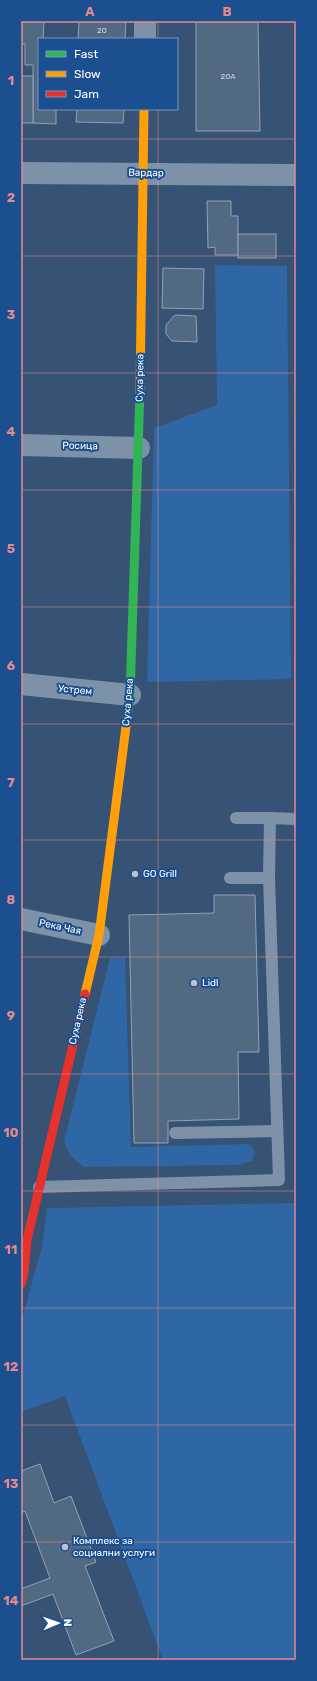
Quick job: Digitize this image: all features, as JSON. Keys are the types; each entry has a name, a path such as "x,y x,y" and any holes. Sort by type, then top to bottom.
{"street":[{"path":"145,21 145,38"},
{"name":"Суха река","path":"21,1284 24,1272 24,1239 39,1186 99,935 130,694 139,448 144,110"},
{"name":"Вардар","path":"21,173 143,173 296,176"},
{"name":"Росица","path":"21,445 139,448"},
{"name":"Устрем","path":"21,684 130,694"},
{"name":"Река Чая","path":"21,919 99,935"}],"lane":[{"path":"236,818 296,819"},
{"path":"39,1186 279,1180 269,878 270,818"},
{"path":"230,878 269,878"},
{"path":"174,1133 277,1131"}],"shaded area":[{"path":"215,265 287,266 291,679 147,682 154,428 217,405"},
{"path":"125,957 131,1147 249,1144 255,1150 253,1160 240,1165 84,1167 69,1153 64,1141 110,958"},
{"path":"296,1203 296,1660 163,1660 65,1396 21,1412 21,1323 42,1246 47,1208"}],"building":[{"path":"22,21 44,21 43,38 38,38 38,110 56,110 56,124 33,123 33,65 25,65 25,44 21,44"},
{"path":"79,21 126,21 125,38 78,38"},
{"path":"196,21 258,21 260,131 196,131"},
{"path":"21,76 33,76 33,123 21,123"},
{"path":"77,110 124,110 123,123 76,122"},
{"path":"207,201 231,201 231,216 238,216 238,255 215,255 215,247 208,248"},
{"path":"238,234 276,234 276,258 238,258"},
{"path":"163,268 204,269 203,309 162,308"},
{"path":"175,315 196,316 197,342 172,341 166,334 166,325"},
{"name":"Lidl","path":"214,895 255,895 259,1052 238,1052 239,1119 168,1121 168,1143 134,1143 129,915 214,913"},
{"name":"Комплекс за социални услуги","path":"40,1464 54,1503 71,1496 96,1562 85,1566 114,1641 76,1655 53,1594 21,1606 21,1589 50,1578 25,1511 21,1513 21,1471"}],"traffic: fast":[{"path":"127,719 130,695 140,390"}],"traffic: slow":[{"path":"140,390 144,110"},
{"path":"85,994 99,935 127,719"}],"traffic: jam":[{"path":"21,1284 24,1272 27,1240 85,994"}],"place":[{"name":"GO Grill","path":"135,874"},
{"name":"Lidl","path":"194,983"},
{"name":"Комплекс за социални услуги","path":"65,1547"}]}
